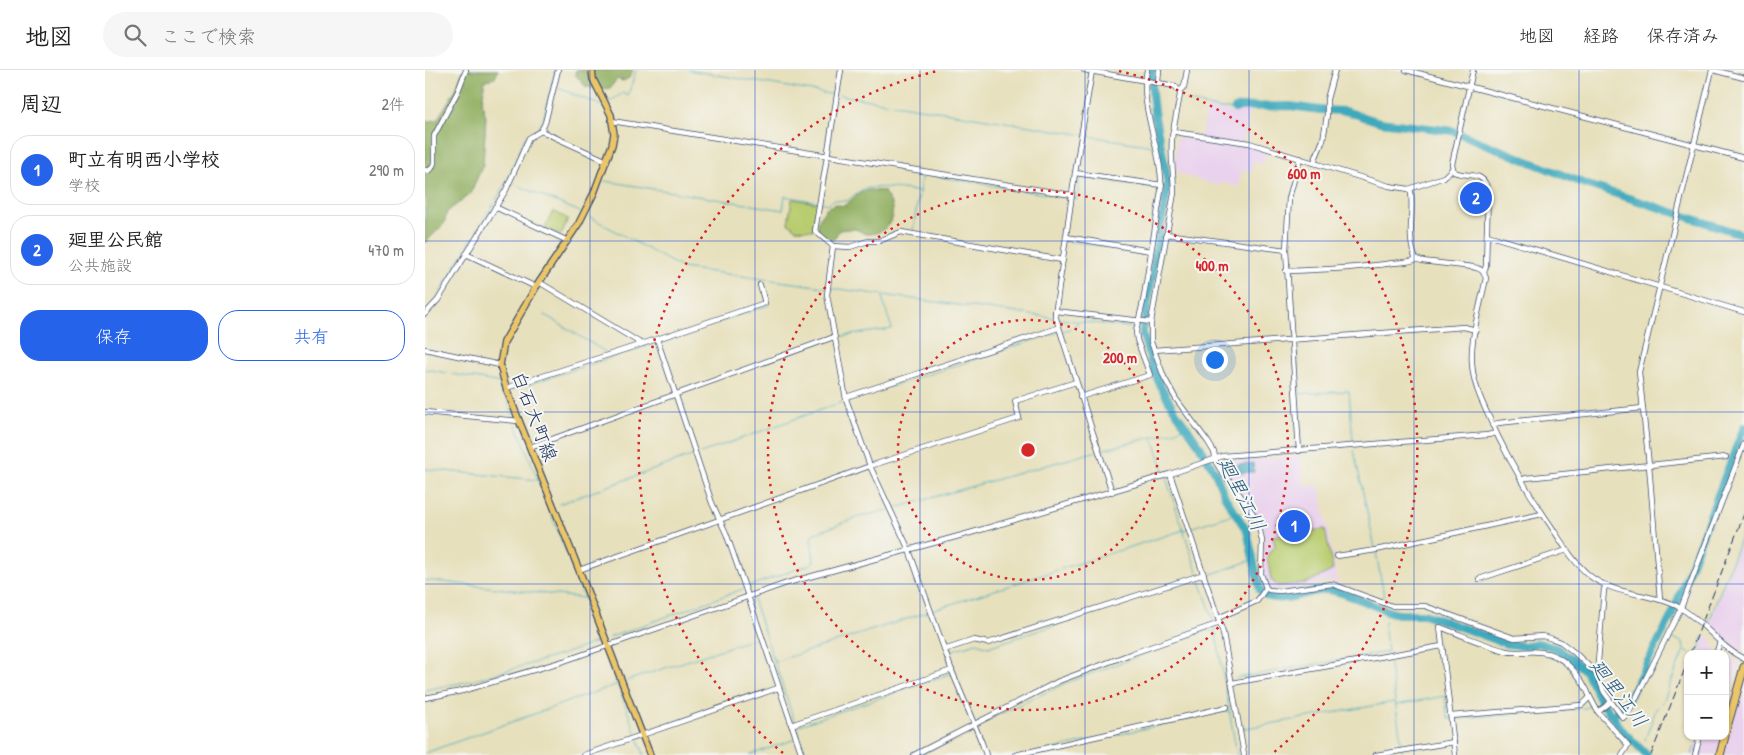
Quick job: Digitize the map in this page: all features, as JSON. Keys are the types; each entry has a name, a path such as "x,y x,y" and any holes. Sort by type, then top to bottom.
{"highway":[{"path":"1729,721 1744,667"},
{"path":"1720,755 1724,740"}],"main road":[{"name":"白石大町線","path":"592,70 593,79 611,115 612,121 614,134 607,161 587,208 568,241 538,284 504,342 500,365 506,388 650,755"}],"street":[{"path":"425,170 428,171 435,163 434,136 458,91 466,70"},
{"path":"425,314 438,300 506,190 529,138 541,131 545,123 558,70"},
{"path":"841,70 815,231 833,246 850,247 868,241 879,241 901,232 1062,260"},
{"path":"1084,70 1158,82 1175,86 1179,91"},
{"path":"1081,397 1150,375 1137,340 1136,329 1143,302 1162,186 1149,114 1145,80 1147,70"},
{"path":"1158,82 1159,70"},
{"path":"1187,70 1184,87 1179,91 1170,145 1174,180 1173,193 1149,322 1151,342 1176,399 1208,442 1223,474 1258,521 1262,541 1261,574 1266,588 1280,591 1332,584 1399,607 1425,606 1514,638 1543,636 1553,639 1575,652 1597,674 1604,692 1623,718 1629,712 1681,608 1744,444"},
{"path":"1315,162 1323,140 1327,100 1335,70"},
{"path":"1406,70 1744,158"},
{"path":"1173,131 1249,143 1389,186 1409,189 1445,177 1452,168 1457,136 1473,70"},
{"path":"1660,600 1639,372 1712,70 1744,78"},
{"path":"1092,71 1065,237 1055,315 1112,492"},
{"path":"612,121 1072,197"},
{"path":"541,131 607,161"},
{"path":"1299,450 1294,339 1286,271 1286,250 1289,198 1300,158"},
{"path":"1452,168 1454,172 1459,174 1483,178 1487,183 1486,266 1484,272"},
{"path":"1075,173 1162,186"},
{"path":"1409,189 1412,194 1411,242 1416,259 1422,262 1480,268 1484,272 1486,278 1473,346 1474,378 1495,433 1521,480 1567,550 1578,565 1606,586 1660,600 1681,608 1720,642 1744,659"},
{"path":"495,207 568,241"},
{"path":"1166,234 1286,250"},
{"path":"1487,235 1744,312"},
{"path":"1065,237 1151,253"},
{"path":"833,246 827,287 846,399 870,466 909,550 944,650 986,755"},
{"path":"466,254 538,284 642,344"},
{"path":"1286,271 1357,268 1397,262 1411,262 1416,259"},
{"path":"506,388 642,344 657,342 765,303 759,285"},
{"path":"1055,315 1149,322"},
{"path":"1154,350 1465,327 1476,330"},
{"path":"846,399 1059,330"},
{"path":"530,447 834,337"},
{"path":"657,342 696,455 744,584 778,688 794,724 802,755"},
{"path":"425,349 500,365"},
{"path":"579,570 870,466 1019,418 1015,401 1076,382"},
{"path":"1492,425 1643,408"},
{"path":"425,412 519,421"},
{"path":"425,698 471,689 564,662 747,594 1112,492 1214,458 1495,433"},
{"path":"1521,480 1726,457"},
{"path":"1167,475 1189,529 1217,623 1232,683 1244,755"},
{"path":"1337,556 1375,550 1542,514"},
{"path":"1479,579 1567,550"},
{"path":"944,650 974,640 988,643 1202,575"},
{"path":"1597,674 1604,589 1606,586"},
{"path":"914,755 975,726 1059,681 1217,623 1257,601 1266,588"},
{"path":"1455,755 1440,627 1507,652 1541,652 1561,660 1577,674 1584,683 1589,697 1598,712 1628,745 1622,755"},
{"path":"1717,650 1720,642"},
{"path":"1232,683 1442,646"},
{"path":"794,724 953,672"},
{"path":"584,755 778,688"},
{"path":"1451,718 1582,705 1589,697"},
{"path":"1598,712 1611,702"},
{"path":"1015,755 1227,707"},
{"path":"1695,755 1699,740"},
{"path":"1376,755 1454,742"}],"shaded area":[{"path":"1207,107 1232,112 1241,108 1250,109 1242,143 1267,150 1263,164 1254,162 1251,171 1242,170 1238,187 1220,182 1219,186 1178,173 1175,158 1177,137 1200,139"},
{"path":"1299,456 1305,486 1319,485 1338,583 1327,581 1301,588 1272,589 1266,583 1262,574 1264,542 1260,521 1254,509 1227,475 1233,472 1231,461"},
{"path":"1744,531 1744,651 1740,651 1722,638 1709,625"},
{"path":"1705,635 1711,639 1716,650 1700,650"},
{"path":"1729,657 1736,660 1739,664 1729,705"},
{"path":"1744,679 1744,755 1723,755 1727,740 1729,740 1729,733"},
{"path":"1698,740 1720,740 1717,755 1693,755"}],"green space":[{"path":"463,70 498,70 495,78 485,80 482,103 486,117 483,165 470,194 447,212 444,224 425,243 425,122 437,120 456,89"},
{"path":"576,70 633,70 629,78 623,81 617,79 610,88 603,89 586,87 575,74"},
{"path":"869,190 884,191 890,202 892,216 890,222 883,230 866,234 856,229 839,230 834,239 828,240 821,234 817,226 826,208 836,204 845,205 857,195"},
{"path":"792,199 817,203 813,230 795,229 792,225 788,224"},
{"path":"553,211 568,219 561,235 545,228"},
{"path":"1325,529 1333,570 1307,583 1278,586 1271,580 1267,556 1275,546 1273,536"}],"water":[{"path":"1253,463 1254,472 1238,473 1237,465"}],"waterway":[{"path":"496,200 507,181 525,138 538,129 543,121 555,70"},
{"path":"609,102 623,93 628,96 636,70"},
{"path":"688,70 835,95"},
{"name":"廻里江川","path":"1152,70 1153,100 1166,170 1167,189 1143,335 1160,385 1173,408 1198,443 1215,472 1225,497 1247,531 1260,590 1274,598 1292,597 1327,590 1333,591 1390,612 1398,614 1424,614 1507,644 1524,646 1538,643 1556,648 1586,671 1600,700 1624,732 1647,755"},
{"path":"558,88 602,106"},
{"path":"839,95 1079,134"},
{"path":"1185,101 1221,109 1235,109"},
{"path":"1235,109 1240,107 1290,106 1345,111 1380,122 1453,131 1585,184 1744,235"},
{"path":"1083,135 1153,146"},
{"path":"913,230 922,174 1070,198"},
{"path":"1074,199 1077,199 1080,177 1158,188"},
{"path":"605,181 783,210 785,196 829,204 833,200 848,201 857,193 868,188 893,188 919,192"},
{"path":"512,183 580,212"},
{"path":"481,224 494,204"},
{"path":"590,217 682,268 1055,318"},
{"path":"475,233 479,227"},
{"path":"465,250 473,237"},
{"path":"1070,241 1156,255"},
{"path":"438,296 462,255"},
{"path":"1291,275 1296,337"},
{"path":"660,342 769,305 763,279"},
{"path":"837,337 892,329 883,296"},
{"path":"545,315 607,353"},
{"path":"1059,319 1134,328"},
{"path":"1063,331 1076,327 1078,322"},
{"path":"849,400 1059,332"},
{"path":"1296,341 1300,394 1349,391 1353,442"},
{"path":"511,390 656,343"},
{"path":"425,369 501,383 513,417"},
{"path":"698,454 845,401"},
{"path":"516,424 538,480"},
{"path":"1101,450 1177,431 1185,425"},
{"path":"1613,715 1624,707 1672,615 1744,427"},
{"path":"1153,437 1165,474"},
{"path":"892,509 1097,451"},
{"path":"1354,451 1375,548"},
{"path":"559,504 694,455"},
{"path":"425,469 538,480 600,639"},
{"path":"1166,478 1198,574"},
{"path":"747,587 811,564 814,561 811,538 813,534 859,517 888,510"},
{"path":"932,610 1237,513"},
{"path":"1708,624 1744,529"},
{"path":"1376,552 1385,602"},
{"path":"1206,576 1252,560"},
{"path":"955,672 949,651 977,643 988,647 1199,578 1215,624"},
{"path":"425,580 583,598"},
{"path":"608,638 743,589"},
{"path":"753,599 795,723"},
{"path":"774,662 928,612"},
{"path":"1386,621 1384,626 1388,652"},
{"path":"1215,628 1237,755"},
{"path":"991,718 1066,683 1208,630 1214,632"},
{"path":"1698,650 1704,635"},
{"path":"626,681 759,637"},
{"path":"1645,740 1656,709 1663,702 1684,650 1683,642 1669,638"},
{"path":"425,690 471,681 564,654 602,640"},
{"path":"605,651 636,734"},
{"path":"1236,678 1388,652"},
{"path":"1389,659 1403,755"},
{"path":"798,738 800,738 797,726 952,673"},
{"path":"425,753 618,684"},
{"path":"1396,705 1445,696 1448,719 1585,708 1590,706"},
{"name":"廻里江川","path":"1597,703 1600,700"},
{"path":"1241,729 1395,702"},
{"path":"1028,755 1222,711 1230,712"},
{"path":"921,755 979,724"},
{"path":"638,738 644,755"},
{"path":"801,739 806,755"},
{"path":"750,755 793,740"},
{"path":"1692,755 1695,746"}],"railway":[{"path":"1692,650 1744,514"},
{"path":"1651,755 1684,671"}],"place":[{"name":"廻里公民館","path":"1476,198"},
{"name":"町立有明西小学校","path":"1294,526"}]}
